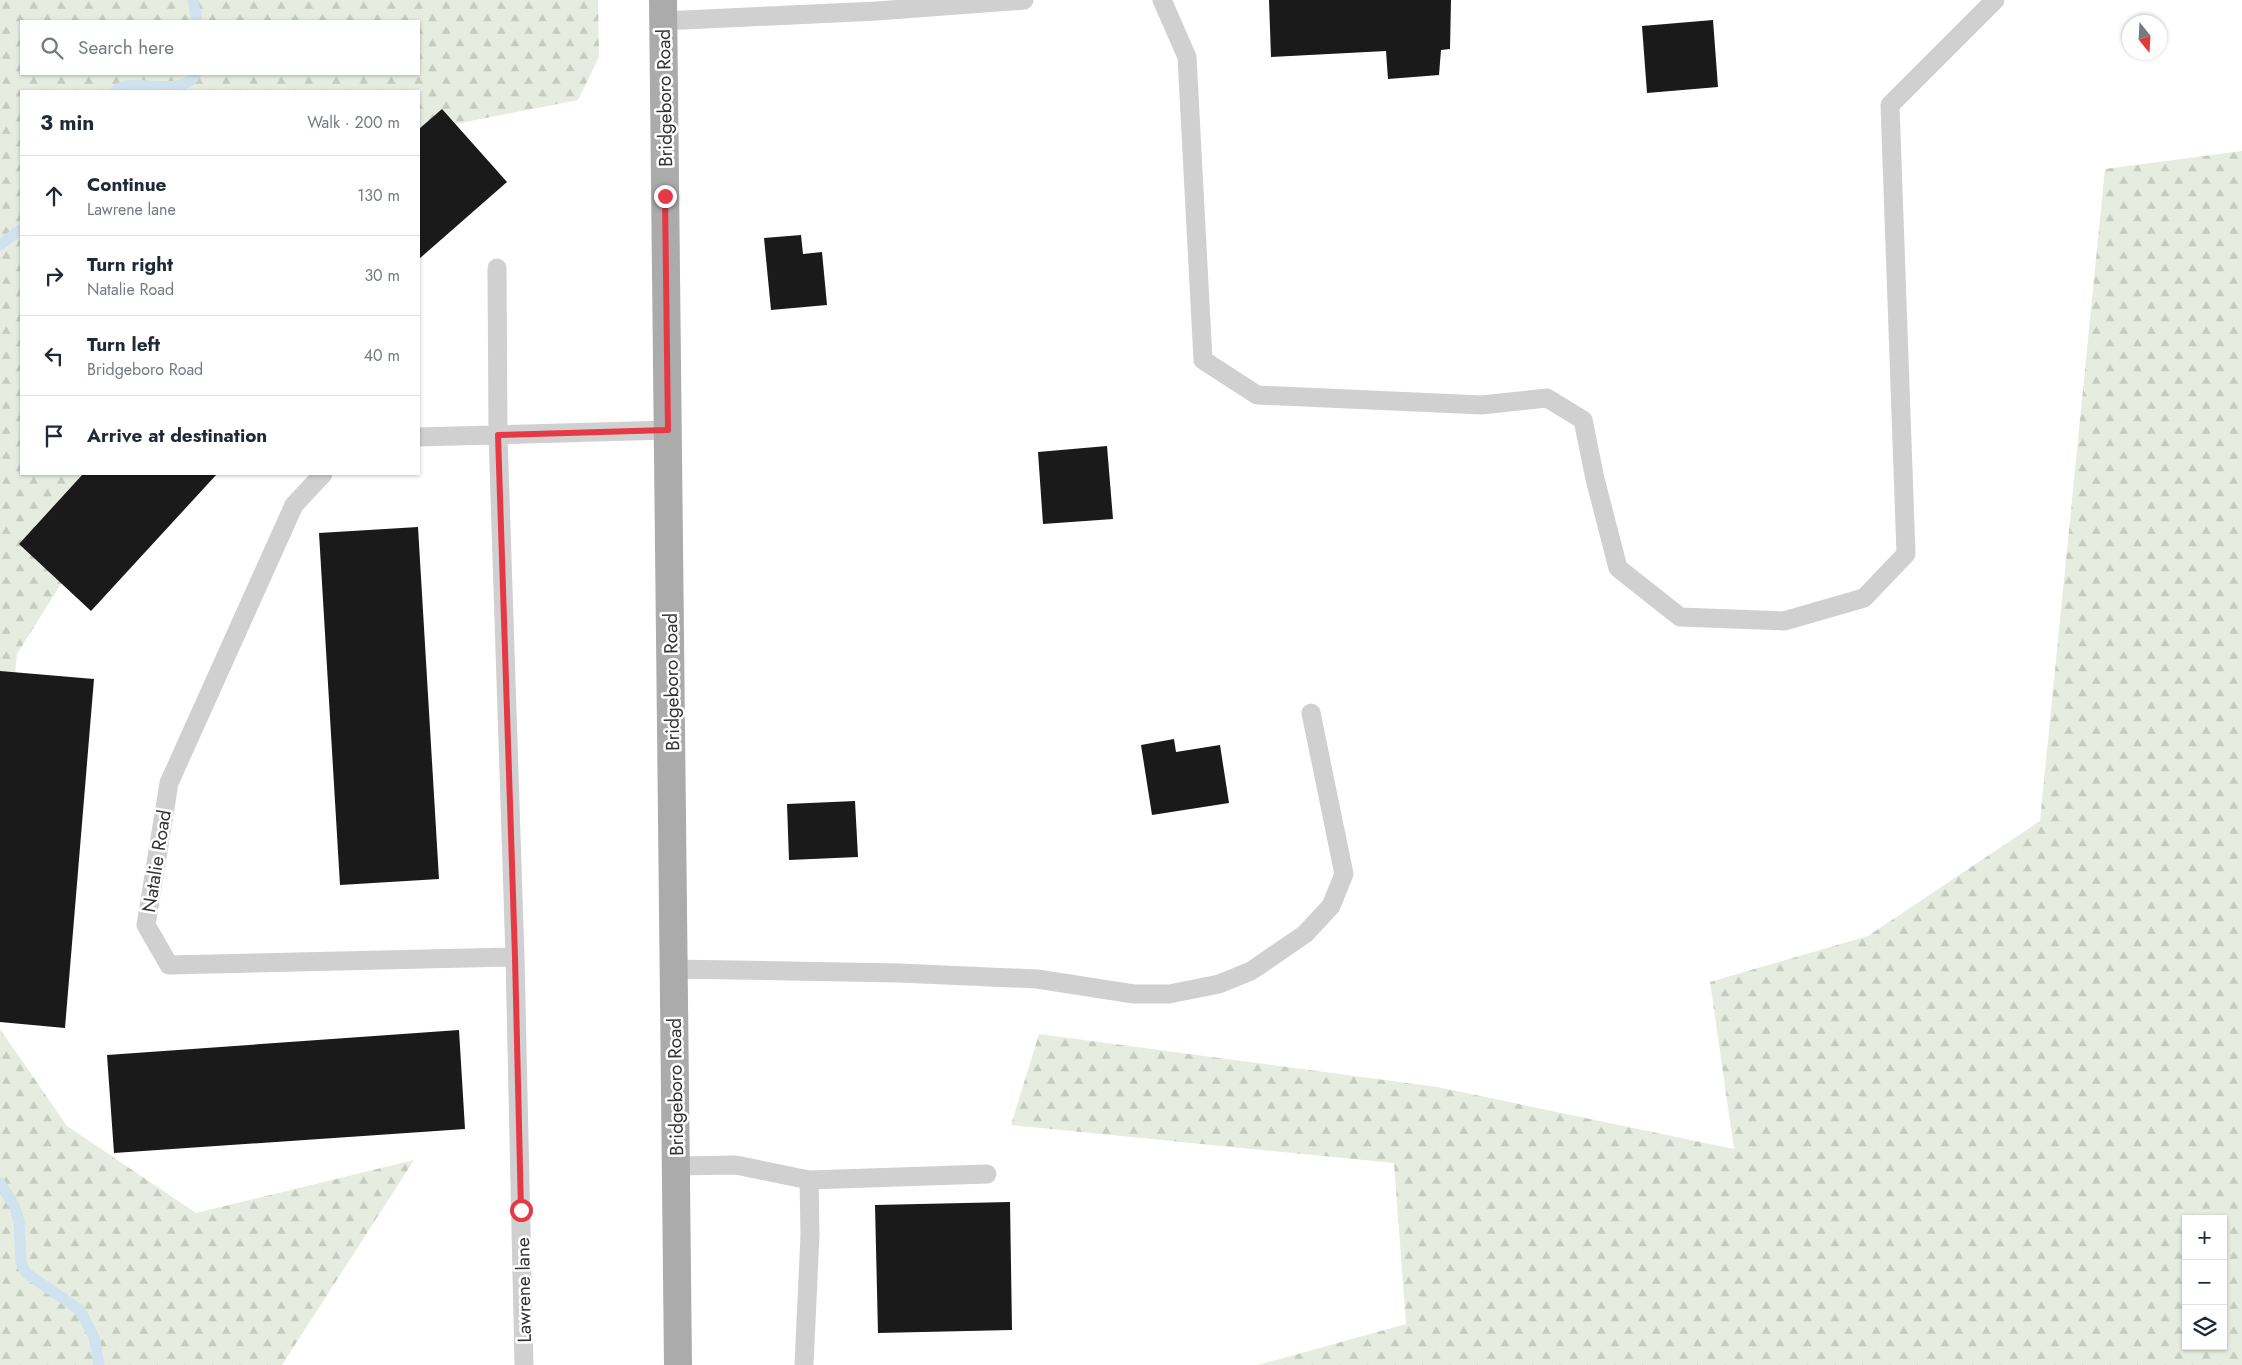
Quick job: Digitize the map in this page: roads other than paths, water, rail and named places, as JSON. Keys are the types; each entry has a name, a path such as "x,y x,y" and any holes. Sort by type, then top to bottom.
{"main road":[{"name":"Bridgeboro Road","path":"663,10 678,1365"}],"lane":[{"path":"663,10 878,11 1024,0"},
{"path":"1162,0 1187,57 1203,360 1257,395 1482,405 1547,398 1583,420 1595,479 1618,568 1680,617 1784,621 1864,598 1906,554 1890,105 1995,0"},
{"name":"Lawrene lane","path":"497,268 498,435 515,957 524,1365"},
{"path":"420,437 668,430"},
{"name":"Natalie Road","path":"322,475 294,505 169,783 146,925 169,965 515,957"},
{"path":"674,969 1037,979 1134,994 1169,994 1219,984 1251,971 1305,934 1330,906 1344,874 1311,713"},
{"path":"676,1166 736,1165 809,1180 987,1174"},
{"path":"804,1365 810,1235 809,1180"}],"waterway":[{"path":"193,0 197,20"},
{"path":"118,90 132,85 168,87 179,85 189,82 195,75"},
{"path":"0,245 20,230"},
{"path":"0,1183 15,1207 19,1222 21,1262 26,1273 80,1310 94,1337 99,1365"}]}
